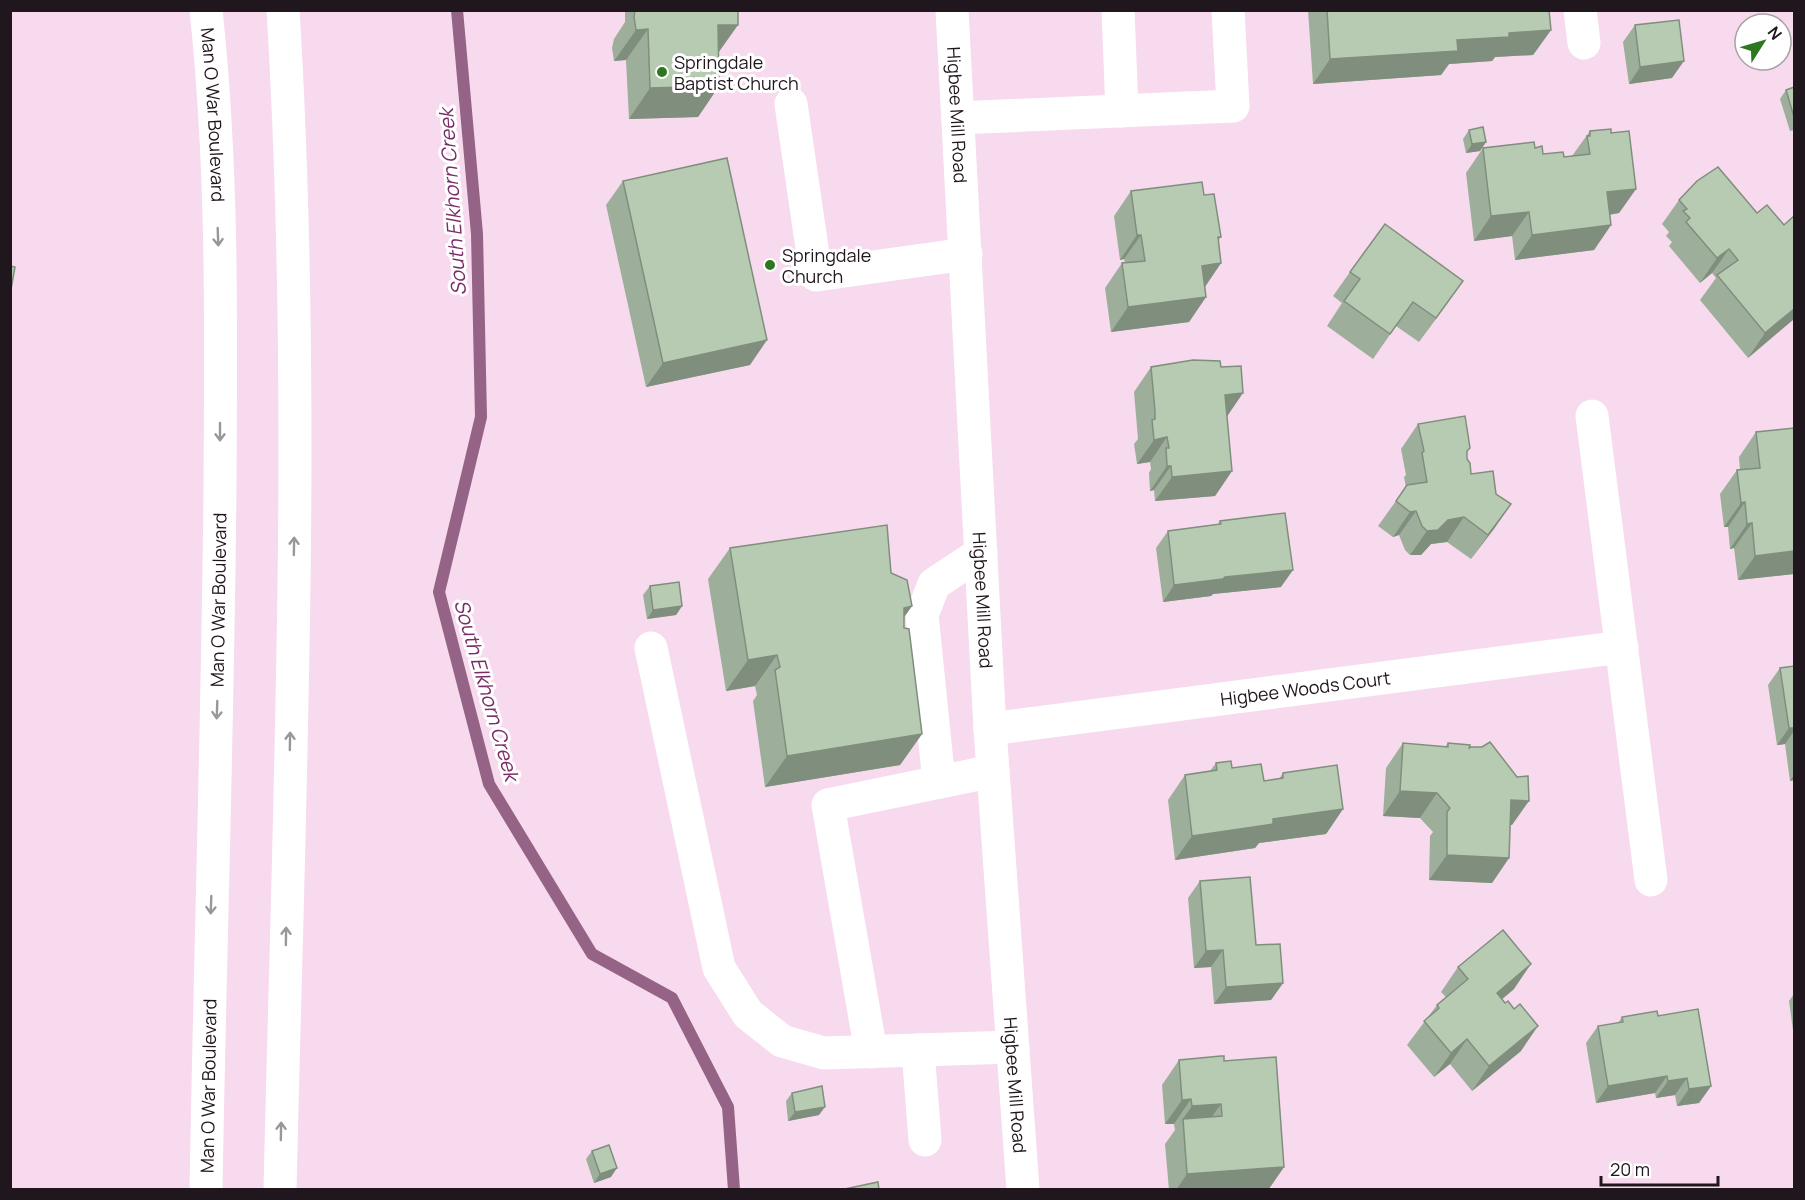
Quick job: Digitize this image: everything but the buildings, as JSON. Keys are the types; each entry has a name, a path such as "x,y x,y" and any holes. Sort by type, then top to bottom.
{"main road":[{"name":"Man O War Boulevard","path":"206,10 215,117 221,322 218,653 206,1190"},
{"path":"280,1190 296,475 294,262 283,10"},
{"name":"Higbee Mill Road","path":"952,10 990,729 1023,1190"},
{"path":"1118,10 1122,111"},
{"path":"958,118 1233,106 1228,10"},
{"path":"1580,10 1584,43"},
{"path":"791,104 816,275 966,254"},
{"path":"1592,417 1651,880"},
{"path":"939,782 922,615 934,584 981,553"},
{"name":"Higbee Woods Court","path":"990,729 1622,647"},
{"path":"651,648 719,968 748,1014 782,1041 824,1053 1013,1047"},
{"path":"870,1052 828,805 993,771"},
{"path":"918,1050 925,1140"}],"waterway":[{"name":"South Elkhorn Creek","path":"457,10 477,234 481,417 439,592 489,784 592,954 672,998 728,1107 734,1190"}],"place":[{"name":"Springdale Baptist Church","path":"662,72"},
{"name":"Springdale Church","path":"770,265"}]}
